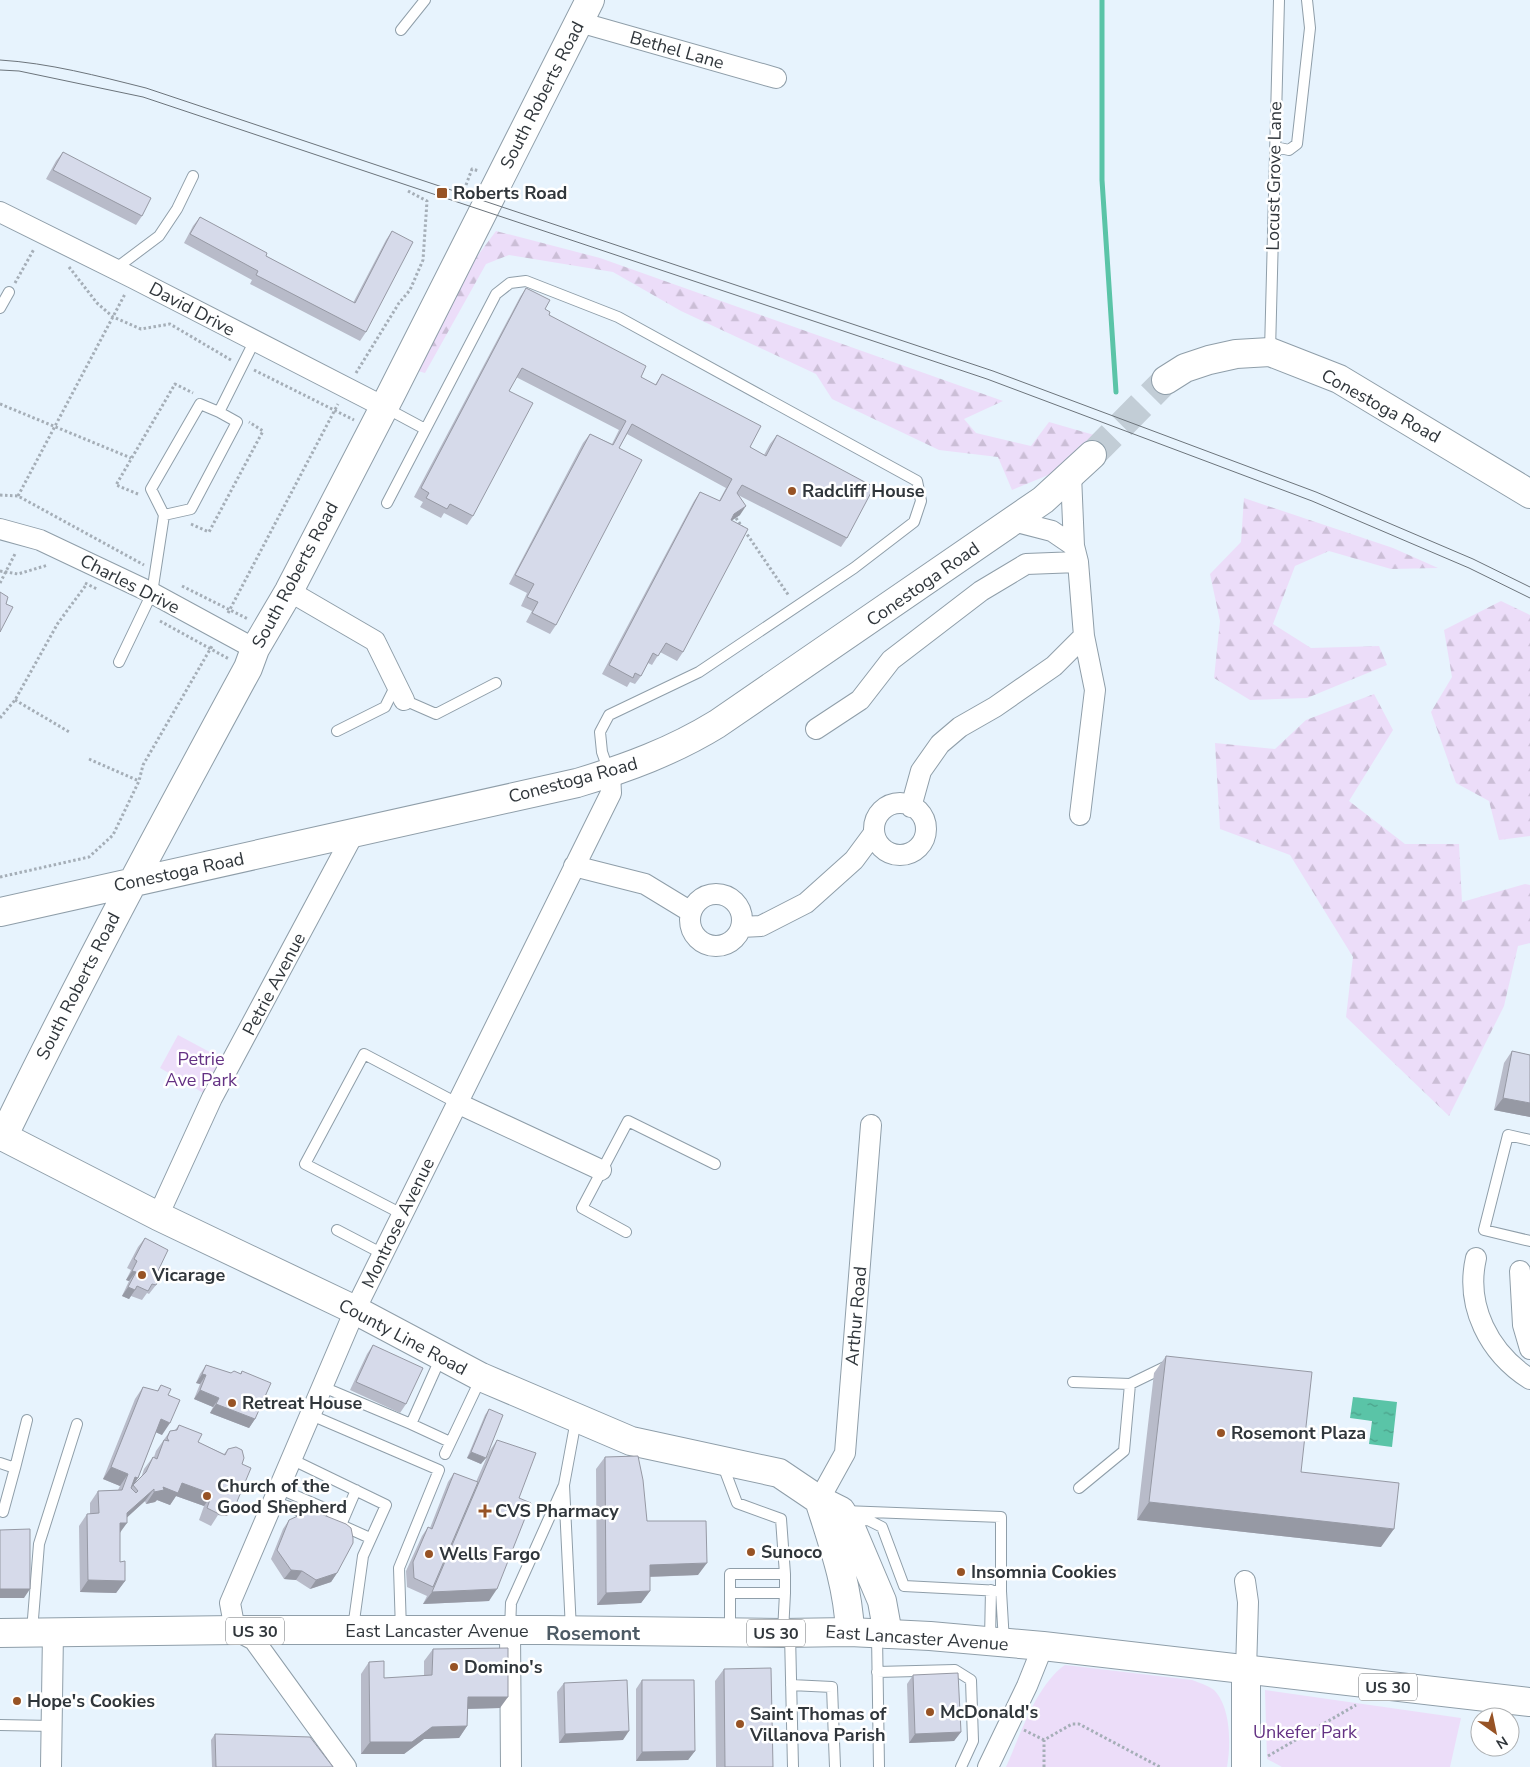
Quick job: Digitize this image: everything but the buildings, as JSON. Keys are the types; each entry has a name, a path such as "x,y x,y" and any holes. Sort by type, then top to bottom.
{"main road":[{"name":"South Roberts Road","path":"1,1140 131,883 289,590 378,418 584,11"},
{"name":"Conestoga Road","path":"1166,380 1185,368 1209,360 1236,354 1270,352 1339,379 1530,494"},
{"name":"Conestoga Road","path":"0,912 577,783 643,761 689,741 717,724 1043,500 1092,455"},
{"name":"County Line Road","path":"1,1140 355,1310 481,1378 631,1442 779,1473 836,1511"},
{"path":"836,1511 882,1602 872,1633"},
{"path":"836,1511 844,1580 849,1603 872,1633"},
{"name":"East Lancaster Avenue","path":"0,1633 235,1630 872,1633 1043,1646 1246,1671 1530,1702"},
{"path":"1246,1671 1251,1762"}],"street":[{"name":"Bethel Lane","path":"584,11 776,78"},
{"name":"David Drive","path":"0,212 134,278 346,389 378,418"},
{"path":"1071,475 1084,636 1095,690 1080,815"},
{"path":"1013,521 1052,531 1076,554"},
{"name":"Charles Drive","path":"0,529 40,540 148,602 257,648"},
{"path":"816,729 860,700 891,660 981,591 1026,564 1076,554"},
{"path":"289,590 375,641 401,692"},
{"path":"911,807 921,771 940,744 960,727 995,707 1054,666 1084,636"},
{"name":"Montrose Avenue","path":"235,1630 230,1603 278,1495 355,1310 611,794 610,773"},
{"path":"896,803 906,804 916,809 923,816 926,826 923,841 913,852 903,856 888,853 877,842 874,833 874,822 879,813 886,807 896,803"},
{"name":"Petrie Avenue","path":"158,1216 212,1098 354,833"},
{"path":"741,927 760,926 806,903 854,860 874,833"},
{"path":"574,866 645,884 691,912"},
{"path":"714,894 724,895 733,900 739,907 742,917 741,927 736,936 728,943 718,946 708,945 699,940 693,932 690,922 691,912 696,903 704,897 714,894"},
{"path":"457,1103 601,1170"},
{"name":"Arthur Road","path":"836,1511 845,1452 871,1125"},
{"path":"1476,1258 1472,1275 1479,1320 1503,1358 1530,1379"},
{"path":"1520,1271 1523,1325 1530,1349"},
{"path":"1245,1581 1248,1602 1246,1671"},
{"path":"235,1630 254,1640 346,1767"},
{"path":"510,1631 512,1767"},
{"path":"43,1632 52,1726 51,1767"},
{"path":"988,1767 1027,1686 1043,1646"}],"lane":[{"path":"401,30 425,0"},
{"name":"Locust Grove Lane","path":"1270,352 1279,0"},
{"path":"1275,147 1289,150 1297,144 1310,28 1307,0"},
{"path":"115,269 159,236 177,209 193,176"},
{"path":"387,503 496,294 510,283 526,281 618,317 917,481 921,501 914,522 854,568 698,672 609,715 600,732 602,752 610,773"},
{"path":"0,308 9,292"},
{"path":"219,412 254,342"},
{"path":"119,662 148,602 155,570 164,515 151,488 200,404 237,422 191,509 164,515"},
{"path":"378,418 425,429"},
{"path":"337,731 384,707 401,692 436,714 496,684"},
{"path":"402,1214 305,1164 364,1054 457,1103"},
{"path":"626,1232 582,1208 628,1121 715,1164"},
{"path":"1530,1140 1508,1135 1484,1230 1530,1241"},
{"path":"337,1230 383,1254"},
{"path":"411,1424 441,1357"},
{"path":"1073,1382 1130,1384 1173,1363"},
{"path":"445,1454 481,1378"},
{"path":"1079,1488 1124,1450 1130,1384"},
{"path":"323,1388 450,1442"},
{"path":"311,1415 439,1470 399,1568 402,1631"},
{"path":"570,1631 564,1485 576,1418"},
{"path":"3,1512 27,1420"},
{"path":"43,1632 39,1544 77,1424"},
{"path":"292,1460 386,1505 363,1556 353,1631"},
{"path":"720,1460 737,1503 781,1519 785,1574 786,1633 791,1685 793,1767"},
{"path":"0,1463 15,1468"},
{"path":"510,1631 511,1603 564,1485"},
{"path":"341,1525 356,1490"},
{"path":"278,1495 370,1538"},
{"path":"836,1511 868,1520 882,1528 904,1586 996,1591"},
{"path":"836,1511 1001,1517 996,1591 997,1642"},
{"path":"730,1633 730,1574 785,1574"},
{"path":"730,1593 785,1593"},
{"path":"872,1633 878,1672 879,1767"},
{"path":"878,1672 955,1670 971,1680 973,1741 961,1767"},
{"path":"791,1685 832,1686 835,1767"},
{"path":"0,1725 52,1726"}],"path":[{"path":"0,877 90,856 113,836 139,781 143,765 210,649 218,630 346,389 399,303 410,290 424,260 427,201 408,191"},
{"path":"9,292 36,246 29,242"},
{"path":"65,263 97,303 113,317 141,329 170,324 232,359 230,365"},
{"path":"18,496 134,278"},
{"path":"249,368 335,411 378,418"},
{"path":"139,494 116,485 131,458 175,384 196,394"},
{"path":"0,404 131,458"},
{"path":"188,522 209,532 263,431 241,417"},
{"path":"0,495 18,496 155,570 169,580 230,610 257,648"},
{"path":"736,518 797,606"},
{"path":"0,583 25,536"},
{"path":"141,564 144,554"},
{"path":"0,572 18,574 31,568 54,563"},
{"path":"81,578 86,585 104,592"},
{"path":"0,718 15,700 58,623 86,585"},
{"path":"148,602 210,649 257,648"},
{"path":"15,700 71,733"},
{"path":"0,709 6,712"},
{"path":"90,759 139,781"},
{"path":"1251,1762 1264,1758 1362,1702 1352,1701"},
{"path":"1044,1767 1044,1740 1072,1724 1079,1724 1159,1766"}],"green space":[{"path":"496,231 600,258 1003,401 964,419 976,433 1031,446 1049,422 1115,441 1111,456 1079,447 1058,471 1012,490 998,457 939,450 832,399 816,374 681,311 613,272 509,255 486,264 425,373 418,371 476,258"},
{"path":"1244,498 1393,548 1438,568 1391,569 1329,551 1295,566 1273,624 1311,648 1379,646 1387,665 1307,698 1250,700 1214,678 1220,621 1210,574 1241,542"},
{"path":"1501,601 1530,615 1530,836 1499,840 1489,801 1456,783 1431,712 1452,677 1444,630"},
{"path":"1374,694 1393,730 1349,801 1405,844 1459,844 1462,902 1525,884 1530,885 1530,943 1518,946 1504,1006 1449,1116 1346,1017 1353,957 1290,855 1220,829 1215,743 1275,749 1306,720"},
{"name":"Petrie Ave Park","path":"178,1035 232,1064 212,1098 160,1068"},
{"path":"1065,1665 1192,1680 1211,1688 1220,1697 1227,1716 1229,1748 1227,1767 1006,1767 1037,1698 1055,1674"},
{"name":"Unkefer Park","path":"1265,1690 1461,1718 1450,1767 1282,1767 1267,1759"}],"water":[{"path":"1353,1397 1397,1402 1392,1447 1369,1444 1372,1421 1350,1418"}],"waterway":[{"path":"1102,0 1102,180 1116,392"}],"tunnel":[{"path":"1092,455 1166,380"}],"tram line":[{"path":"0,60 55,67 146,88 993,371 1316,492 1473,559 1530,587"},
{"path":"0,70 19,71 143,97 987,379 1312,501 1469,568 1530,598"}],"place":[{"name":"Roberts Road","path":"442,193"},
{"name":"Radcliff House","path":"792,491"},
{"name":"Vicarage","path":"142,1275"},
{"name":"Retreat House","path":"232,1403"},
{"name":"Rosemont Plaza","path":"1221,1433"},
{"name":"Church of the Good Shepherd","path":"207,1496"},
{"name":"CVS Pharmacy","path":"485,1511"},
{"name":"Sunoco","path":"751,1552"},
{"name":"Wells Fargo","path":"429,1554"},
{"name":"Insomnia Cookies","path":"961,1572"},
{"name":"Domino's","path":"454,1667"},
{"name":"Hope's Cookies","path":"17,1701"},
{"name":"McDonald's","path":"930,1712"},
{"name":"Saint Thomas of Villanova Parish","path":"740,1724"}],"district":[{"name":"Rosemont","path":"593,1633"}]}
